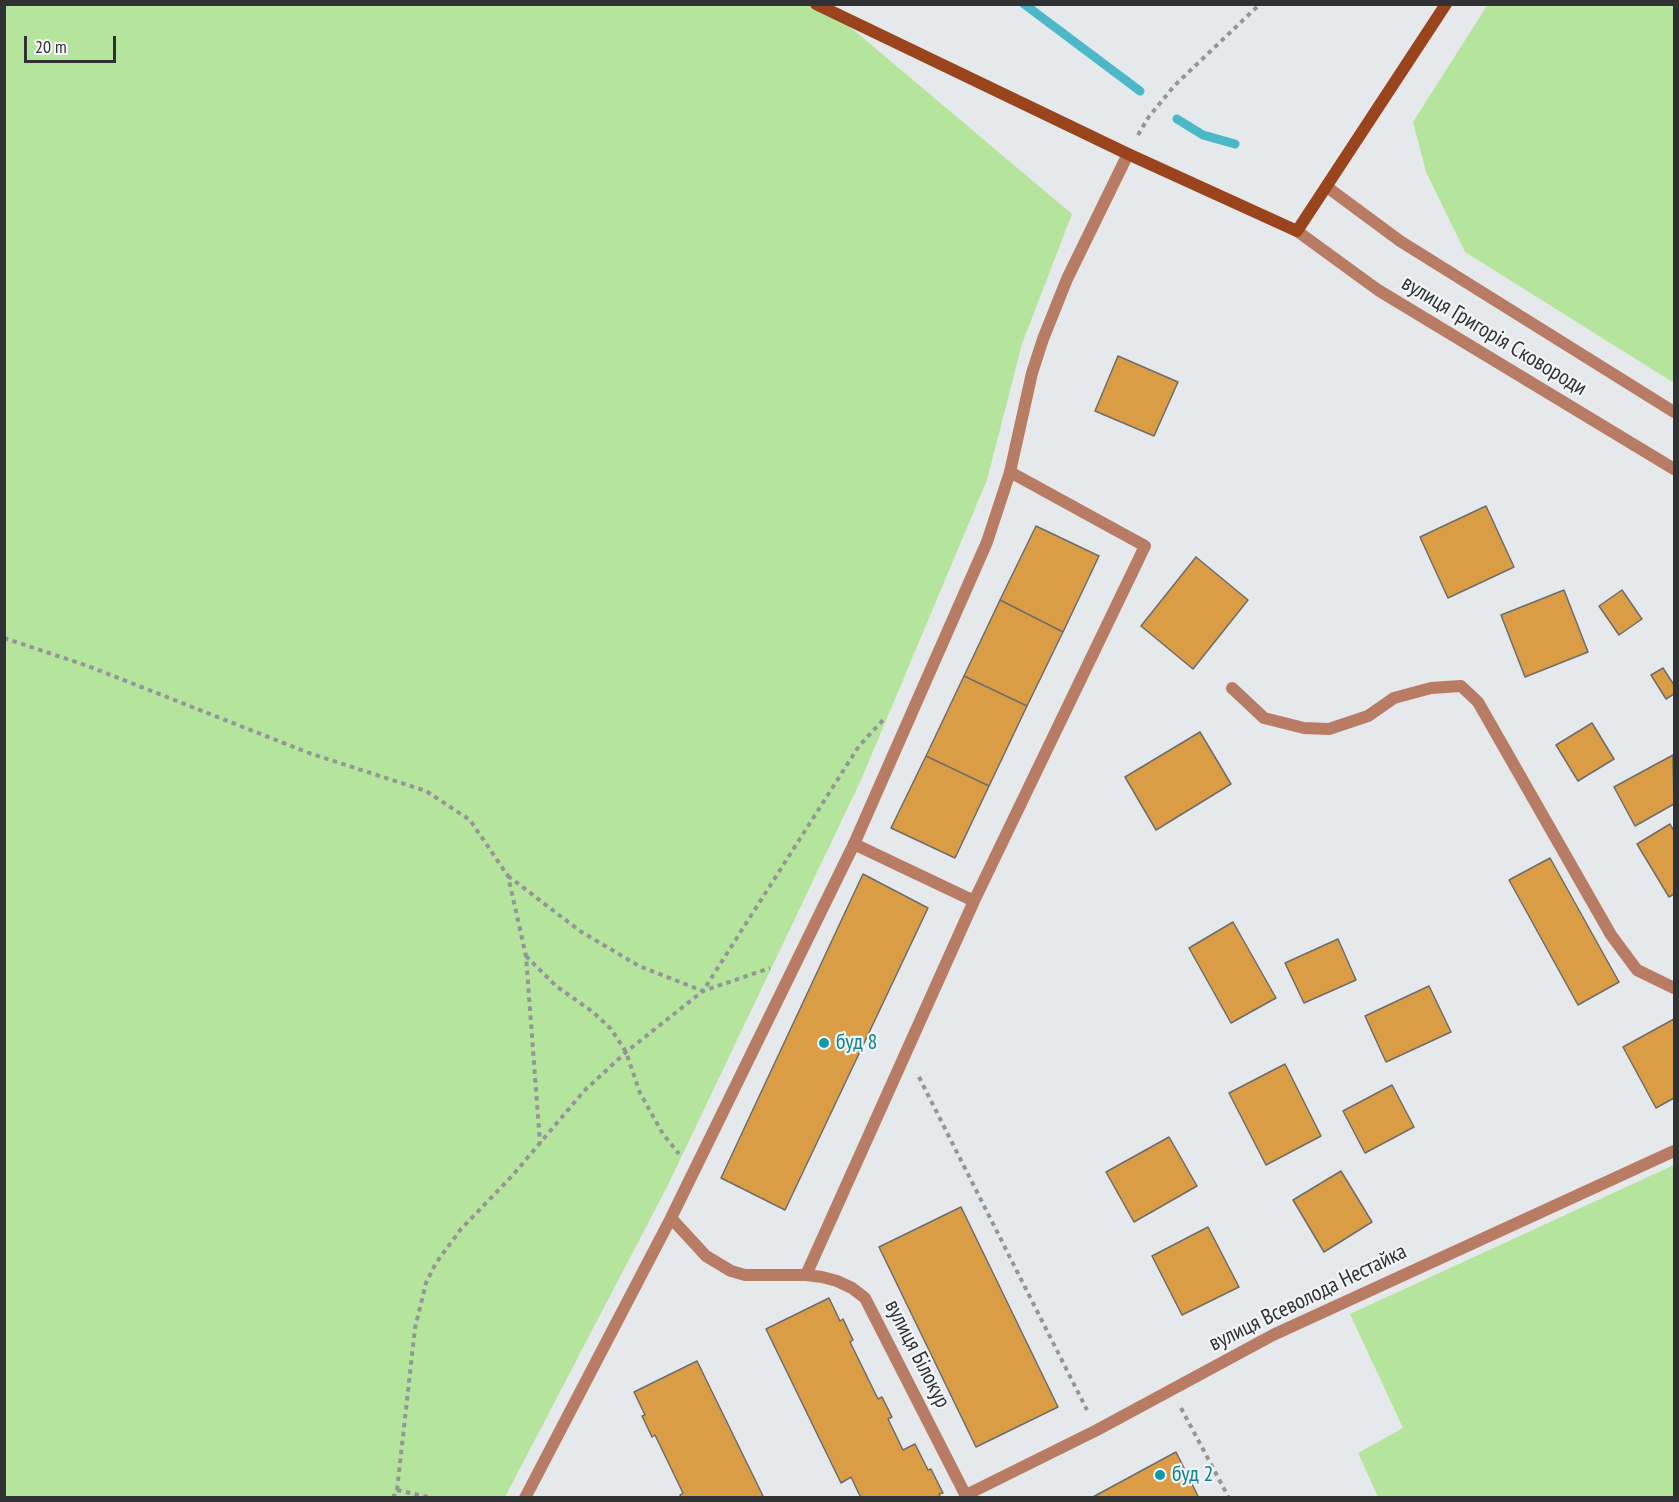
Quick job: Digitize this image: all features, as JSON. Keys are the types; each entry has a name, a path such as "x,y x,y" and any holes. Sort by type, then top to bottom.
{"main road":[{"path":"816,4 1128,154 1297,231 1446,4"}],"street":[{"path":"525,1497 671,1218 854,844 987,542 1010,471 1042,339 1067,279 1128,154"},
{"name":"вулиця Григорія Сковороди","path":"1326,187 1400,241 1674,412"},
{"name":"вулиця Григорія Сковороди","path":"1297,231 1378,290 1674,469"},
{"path":"806,1275 974,901 1145,546 1010,471"},
{"path":"1232,688 1264,718 1304,728 1329,729 1368,716 1394,698 1431,688 1461,686 1478,702 1611,936 1637,970 1674,988"},
{"path":"854,844 974,901"},
{"name":"вулиця Всеволода Нестайка","path":"966,1496 1097,1430 1272,1335 1674,1151"},
{"name":"вулиця Білокур","path":"671,1218 706,1256 731,1272 760,1276 806,1275 837,1281 852,1288 865,1298 966,1496"}],"path":[{"path":"1128,154 1148,118 1174,86 1260,4"},
{"path":"4,638 88,666 309,753 426,791 470,820 508,876 580,930 639,966 703,991 799,958"},
{"path":"393,1497 397,1490 415,1328 426,1283 436,1263 461,1229 512,1176 584,1091 626,1052 703,991 859,746 885,718"},
{"path":"508,876 526,956 540,1143"},
{"path":"526,956 556,986 593,1012 610,1029 626,1052 640,1093 663,1134 693,1170"},
{"path":"906,1051 1097,1430"},
{"path":"1171,1389 1229,1497"},
{"path":"397,1490 433,1497"}],"green space":[{"path":"816,4 830,10 1072,214 1022,344 987,480 861,780 668,1185 505,1497 5,1498 5,5"},
{"path":"1488,4 1674,5 1674,383 1465,252 1426,172 1413,122"},
{"path":"1674,1165 1674,1497 1378,1497 1358,1453 1403,1428 1350,1314"}],"building":[{"path":"1118,356 1178,382 1154,436 1095,411"},
{"path":"1486,506 1514,567 1448,598 1420,537"},
{"path":"1036,526 1099,556 1063,632 1000,600"},
{"path":"1196,557 1248,600 1193,669 1141,626"},
{"path":"1564,590 1588,652 1525,677 1501,615"},
{"path":"1622,590 1642,619 1619,635 1599,606"},
{"path":"1000,600 1063,632 1027,706 964,676"},
{"path":"1663,668 1674,685 1674,694 1666,699 1651,675"},
{"path":"964,676 1027,706 989,786 926,756"},
{"path":"1592,723 1614,759 1578,781 1556,745"},
{"path":"1200,732 1231,784 1156,830 1125,777"},
{"path":"1673,755 1674,804 1635,826 1614,787"},
{"path":"926,756 989,786 955,858 891,828"},
{"path":"1670,824 1674,831 1674,894 1669,897 1637,844"},
{"path":"1550,858 1619,982 1578,1005 1509,880"},
{"name":"буд 8","path":"863,874 928,908 785,1210 721,1178"},
{"path":"1233,922 1276,998 1231,1023 1189,948"},
{"path":"1338,939 1356,980 1304,1003 1285,963"},
{"path":"1429,986 1451,1032 1386,1062 1365,1016"},
{"path":"1674,1019 1674,1098 1656,1108 1623,1047"},
{"path":"1285,1064 1321,1136 1266,1165 1229,1093"},
{"path":"1392,1085 1414,1127 1365,1153 1343,1111"},
{"path":"1169,1137 1197,1186 1134,1222 1106,1172"},
{"path":"1341,1171 1372,1222 1324,1252 1293,1200"},
{"path":"961,1207 1058,1407 976,1447 879,1247"},
{"path":"1208,1227 1239,1287 1182,1315 1152,1256"},
{"path":"829,1298 840,1321 843,1319 853,1340 850,1342 878,1399 882,1397 892,1417 888,1419 903,1450 915,1444 943,1493 939,1494 941,1498 861,1498 851,1477 841,1483 766,1329"},
{"path":"697,1361 764,1498 681,1498 680,1495 683,1493 655,1435 652,1437 634,1392"},
{"name":"буд 2","path":"1176,1452 1199,1498 1091,1498"}],"waterway":[{"path":"1024,4 1140,91"},
{"path":"1177,119 1203,135 1235,144"}],"place":[{"name":"буд 8","path":"824,1043"},
{"name":"буд 2","path":"1160,1475"}]}
